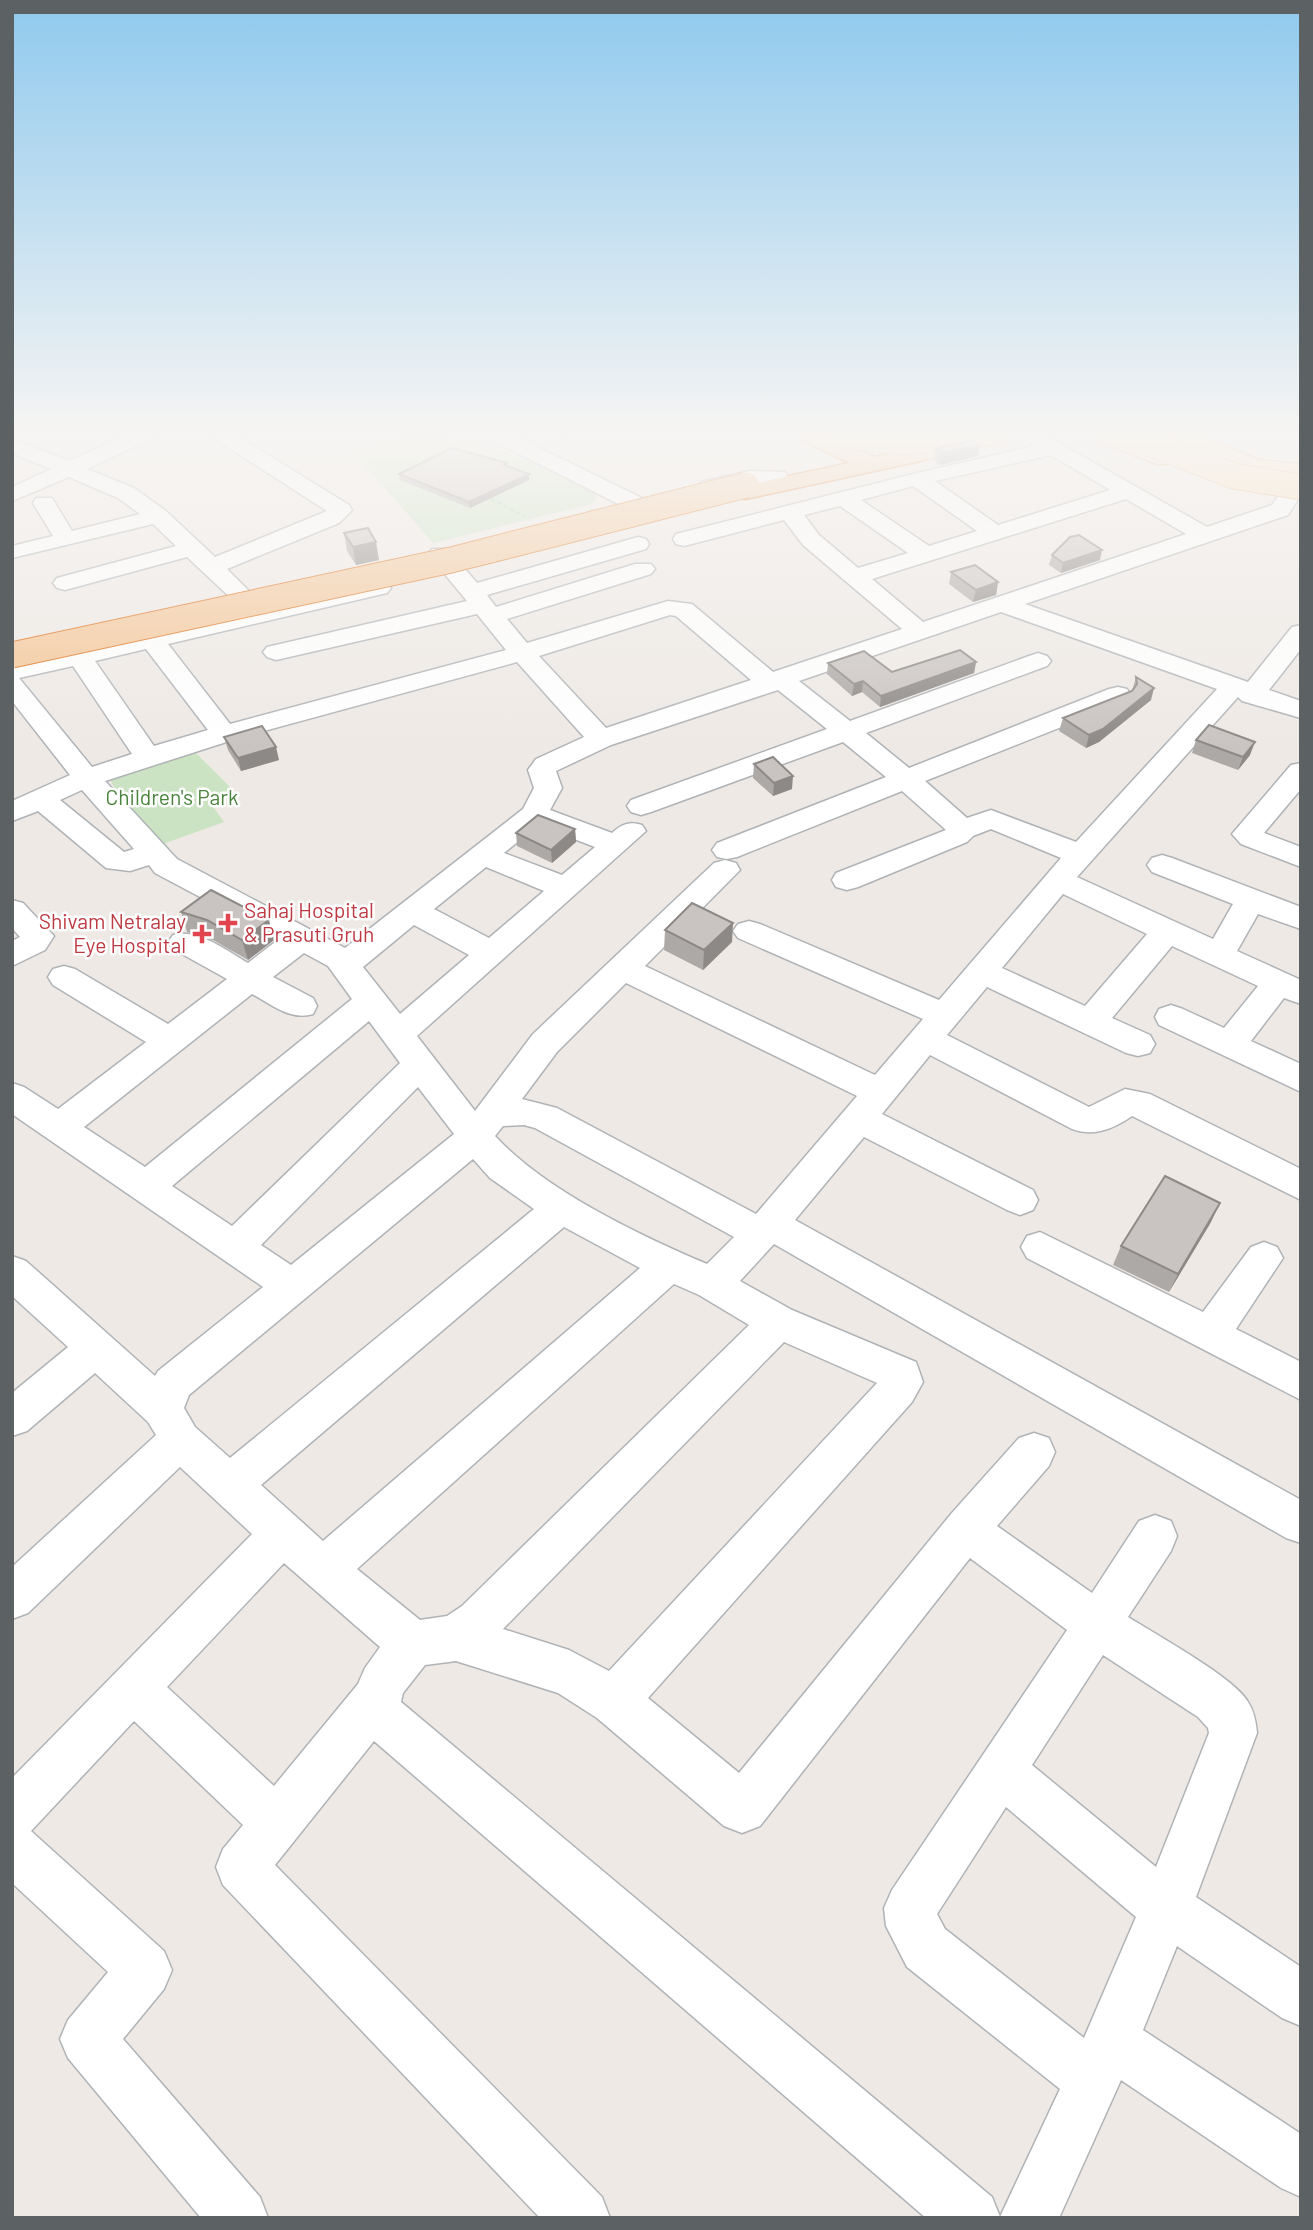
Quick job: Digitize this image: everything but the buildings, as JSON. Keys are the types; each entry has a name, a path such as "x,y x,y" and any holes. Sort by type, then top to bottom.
{"highway":[{"path":"12,655 537,539"},
{"path":"12,662 455,566 556,539"}],"street":[{"path":"15,552 64,539"},
{"path":"74,539 103,572"},
{"path":"183,539 243,596"},
{"path":"213,566 279,539"},
{"path":"12,671 152,640 448,562 516,539"},
{"path":"557,539 580,561 615,632"},
{"path":"810,539 919,631"},
{"path":"904,539 927,555"},
{"path":"853,577 979,539"},
{"path":"344,965 534,814 548,789 542,775 546,765 601,739 1192,539"},
{"path":"482,604 580,561 638,544"},
{"path":"65,583 193,548"},
{"path":"12,646 243,596 448,562"},
{"path":"448,562 522,653 601,739"},
{"path":"276,652 482,604 590,585 643,569"},
{"path":"1001,604 1301,710"},
{"path":"12,812 87,778 292,713 522,653 615,632 668,608 683,609 776,682 845,730 905,778 963,830"},
{"path":"713,1284 765,1229 1058,880 1301,632"},
{"path":"152,640 225,735"},
{"path":"79,656 149,759"},
{"path":"397,1035 566,888 630,827 845,730 1038,661"},
{"path":"12,684 87,778 166,866 339,958 420,1064 484,1125 503,1168 561,1208 669,1265 713,1284 778,1322 902,1376 903,1382 614,1701"},
{"path":"12,1597 171,1425 172,1384 484,1125 545,1043 726,860 905,778 1118,695"},
{"path":"1301,771 1247,834 1301,858"},
{"path":"41,799 116,862 130,862 153,852"},
{"path":"534,814 630,827"},
{"path":"847,880 957,836 963,830 991,819 1081,855"},
{"path":"482,855 566,888"},
{"path":"1163,865 1301,919"},
{"path":"1058,880 1290,988 1229,1045"},
{"path":"1219,955 1251,900"},
{"path":"12,910 38,936 34,943 12,955"},
{"path":"412,911 491,953"},
{"path":"749,930 934,1027 1084,1120 1097,1121 1125,1102 1138,1103 1301,1186"},
{"path":"1090,1022 1167,931"},
{"path":"59,1127 302,938"},
{"path":"184,942 301,1006"},
{"path":"622,968 868,1105 1020,1200"},
{"path":"981,971 1138,1044"},
{"path":"64,977 170,1041"},
{"path":"146,1187 371,1001"},
{"path":"1171,1017 1301,1079"},
{"path":"235,1247 420,1064"},
{"path":"12,1096 292,1286"},
{"path":"484,1125 524,1112 545,1117 765,1229 1301,1523"},
{"path":"229,1485 561,1208"},
{"path":"1040,1247 1301,1382"},
{"path":"1209,1334 1264,1258"},
{"path":"323,1570 669,1265"},
{"path":"12,1272 96,1348 229,1485 323,1570 435,1641 569,1673 614,1701 742,1808 966,1529 1034,1452"},
{"path":"581,2218 241,1867 375,1701 379,1688 435,1641 478,1622 778,1322"},
{"path":"12,1418 96,1348"},
{"path":"966,1529 1097,1624 1215,1700 1231,1717 1233,1732 1166,1908 1039,2212"},
{"path":"12,1814 282,1534"},
{"path":"1155,1536 922,1886 910,1908 912,1926 926,1948 1102,2061 1301,2168"},
{"path":"134,1688 277,1823"},
{"path":"375,1701 379,1714 971,2218"},
{"path":"1000,1770 1166,1908 1301,1999"},
{"path":"12,1848 145,1969 87,2039 239,2218"}],"green space":[{"path":"430,539 449,539 433,543"},
{"name":"Children's Park","path":"193,750 233,790 212,805 224,822 163,844 130,817 108,776"}],"place":[{"name":"Sahaj Hospital & Prasuti Gruh","path":"228,923"},
{"name":"Shivam Netralay Eye Hospital","path":"202,934"}]}
